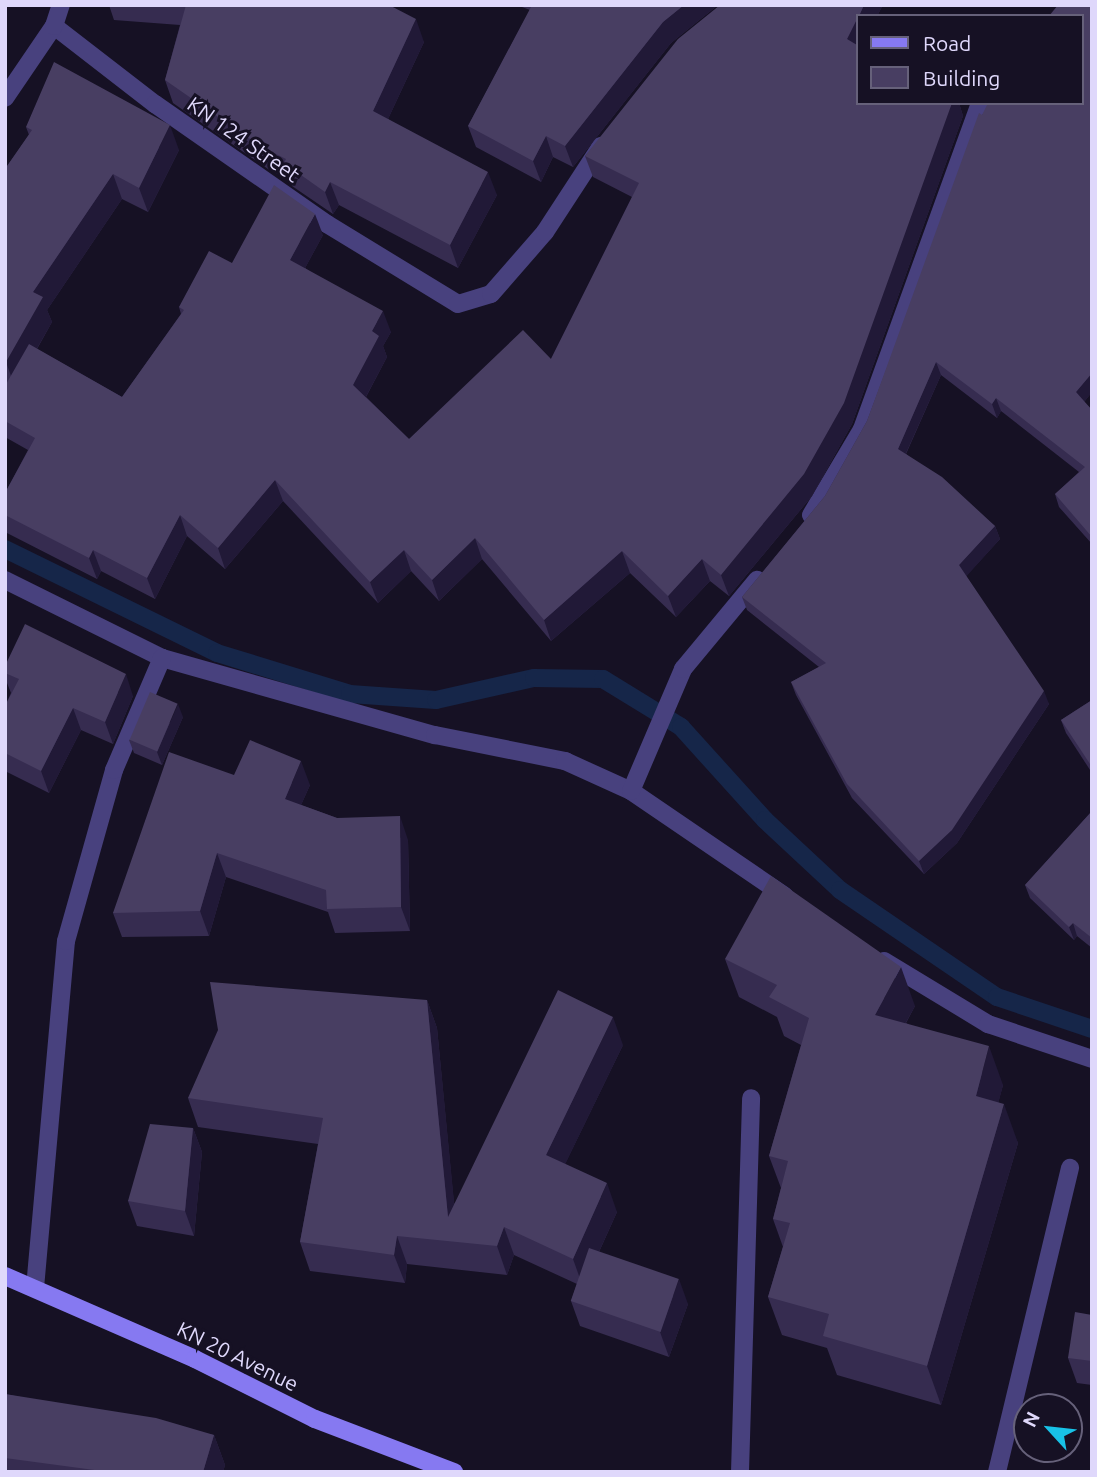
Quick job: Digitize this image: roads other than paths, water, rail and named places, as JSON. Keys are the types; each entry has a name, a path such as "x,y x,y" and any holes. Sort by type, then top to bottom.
{"main road":[{"name":"KN 20 Avenue","path":"5,1276 315,1419 454,1472"}],"street":[{"path":"5,98 54,26 61,5"},
{"name":"KN 124 Street","path":"54,26 155,104 327,225 458,304 491,294 545,232 611,134"},
{"path":"799,530 821,502 862,429 979,105"},
{"path":"631,791 683,669 767,569"},
{"path":"5,580 162,658 435,735 565,761 631,791 803,908"},
{"path":"35,1289 66,941 114,770 162,658"},
{"path":"872,954 988,1024 1092,1059"},
{"path":"740,1472 751,1098"},
{"path":"997,1472 1070,1168"}],"waterway":[{"path":"5,549 217,653 350,694 436,700 534,678 603,679 681,727 765,820 840,890 997,997 1092,1029"}]}
